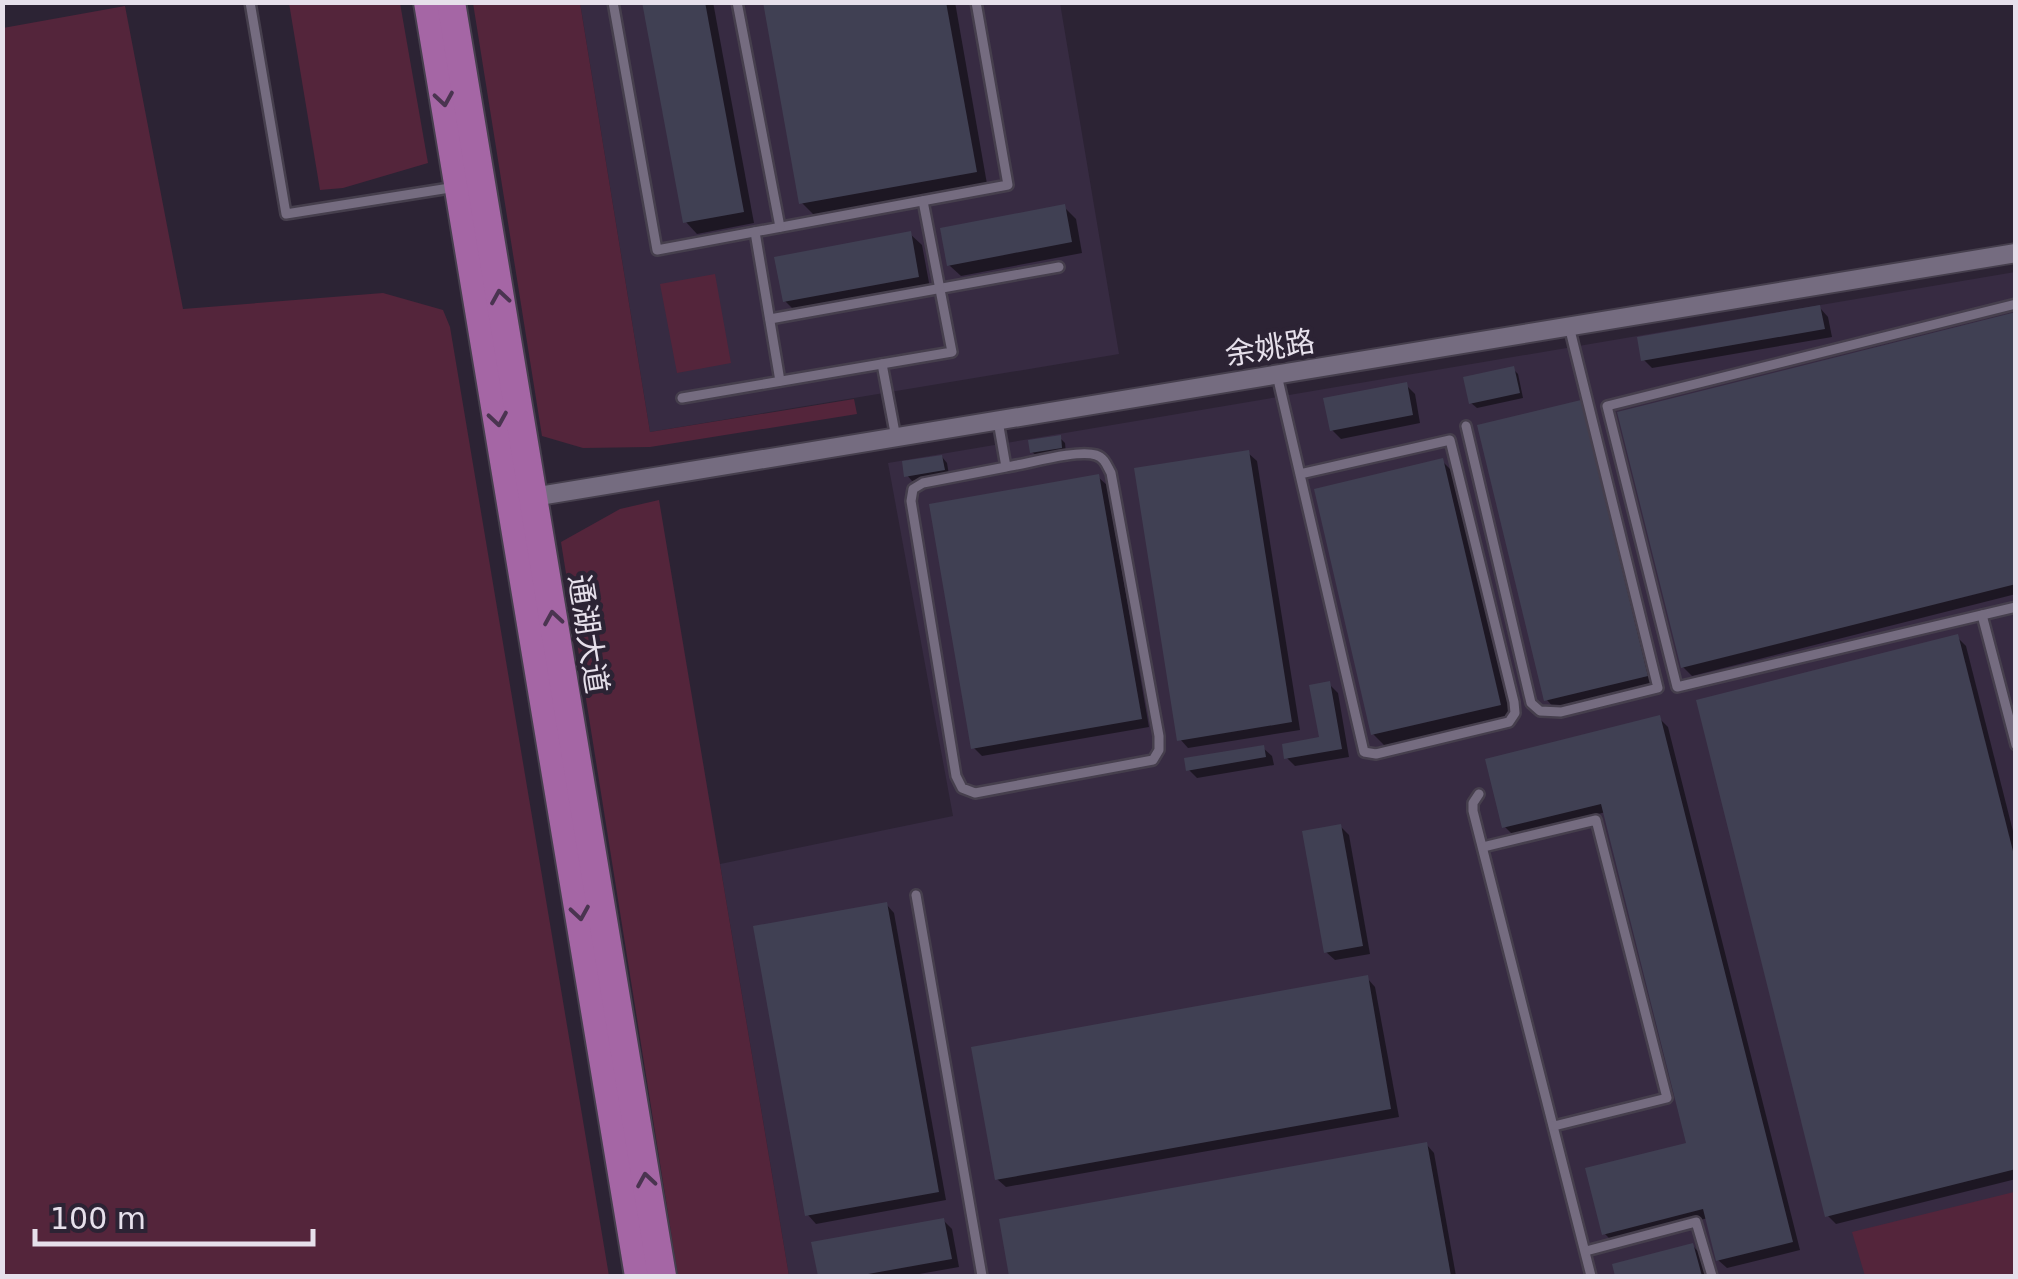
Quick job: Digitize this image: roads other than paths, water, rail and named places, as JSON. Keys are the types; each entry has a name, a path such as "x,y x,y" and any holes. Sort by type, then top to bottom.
{"main road":[{"name":"通湖大道","path":"428,2 638,1276"},
{"name":"通湖大道","path":"452,2 662,1276"}],"street":[{"name":"余姚路","path":"533,498 2016,253"}],"lane":[{"path":"250,2 286,214 459,186"},
{"path":"613,2 658,250 1008,185 976,2"},
{"path":"737,2 780,227"},
{"path":"682,398 952,352 923,201"},
{"path":"755,232 780,381"},
{"path":"770,319 1059,267"},
{"path":"2016,304 1607,406 1678,688 2016,607"},
{"path":"1466,426 1531,703 1540,711 1561,712 1658,688 1569,326"},
{"path":"882,364 896,438"},
{"path":"1277,375 1364,752 1376,754 1509,722 1515,712 1514,702 1450,440 1300,474"},
{"path":"998,421 1006,468"},
{"path":"1080,454 1095,454 1106,461 1158,736 1159,750 1153,760 975,793 962,788 956,776 910,501 913,489 923,483 1006,468 1080,454"},
{"path":"1982,616 2016,745"},
{"path":"1479,794 1473,803 1482,847 1592,1276"},
{"path":"1482,847 1596,820 1667,1098 1554,1126"},
{"path":"916,895 982,1276"},
{"path":"1586,1250 1696,1222 1712,1276"}]}
